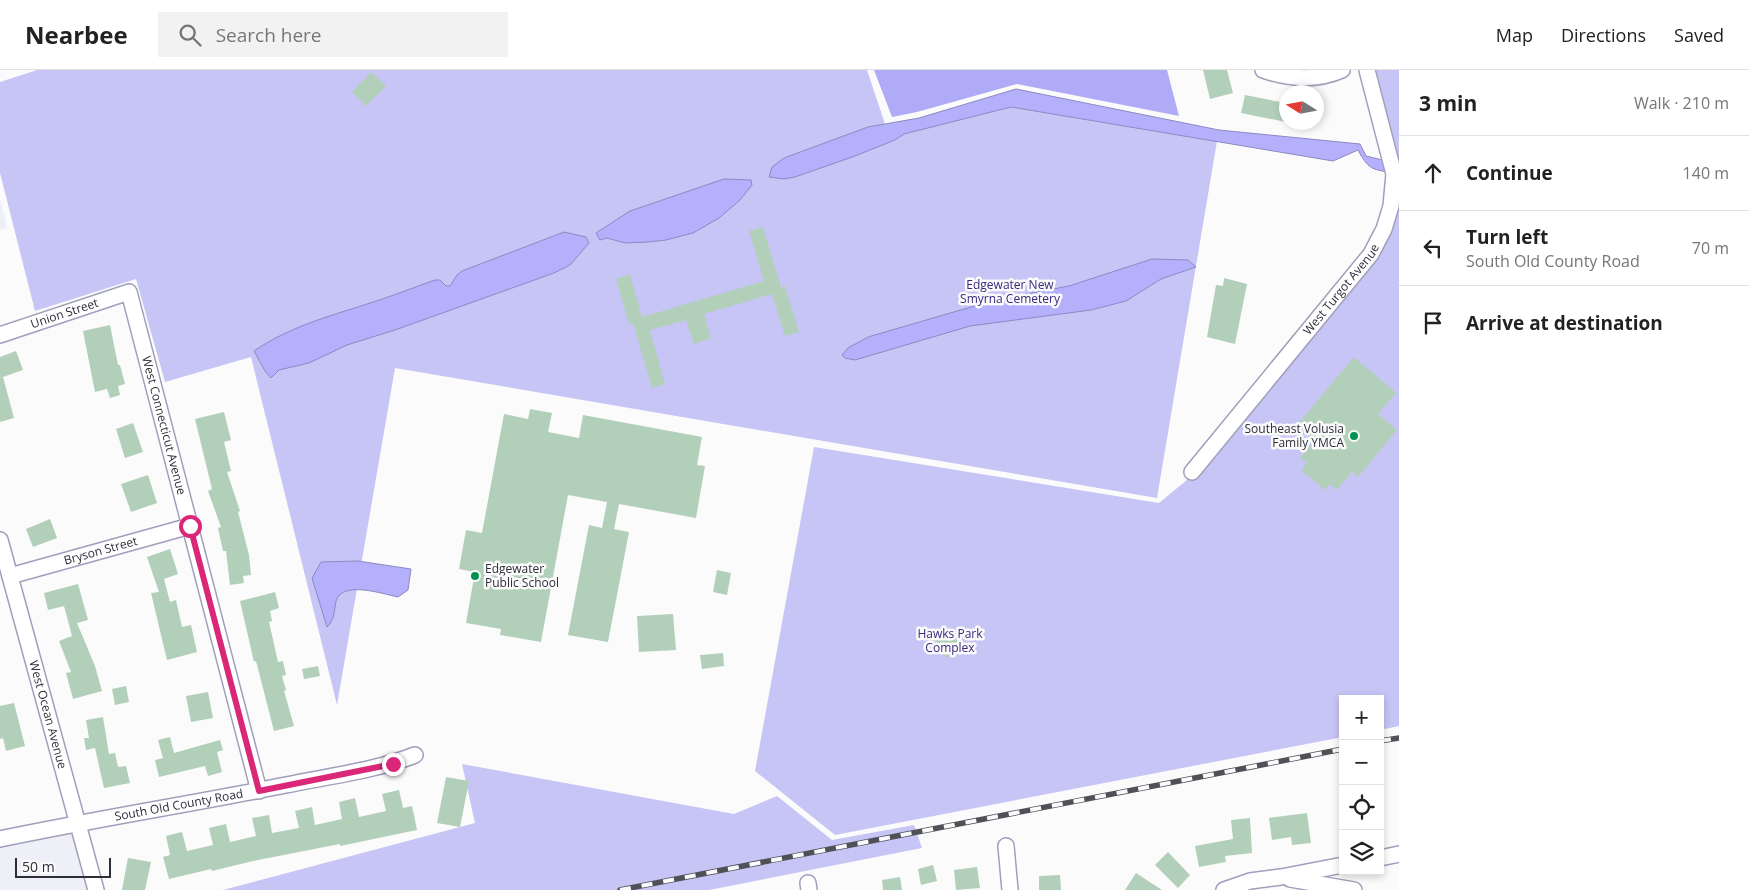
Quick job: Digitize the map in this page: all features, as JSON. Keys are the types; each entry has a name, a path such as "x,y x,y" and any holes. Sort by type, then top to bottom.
{"street":[{"path":"1263,70 1309,78 1328,76 1342,70"},
{"name":"West Turgot Avenue","path":"1192,472 1371,254 1384,229 1391,206 1392,167 1367,70"},
{"name":"Union Street","path":"0,335 129,292"},
{"name":"West Connecticut Avenue","path":"129,292 259,791"},
{"name":"Bryson Street","path":"10,576 190,526"},
{"name":"West Ocean Avenue","path":"0,540 96,890"},
{"name":"South Old County Road","path":"0,839 77,823 259,791 393,764 415,756"},
{"path":"1006,846 1010,890"},
{"path":"1384,857 1399,854"},
{"path":"1224,890 1250,881 1281,878 1339,866"},
{"path":"1281,878 1354,890"}],"shaded area":[{"path":"874,70 1167,70 1179,116 1017,84 917,112 892,117"},
{"path":"1016,89 1219,130 1360,144 1366,156 1399,164 1399,174 1374,169 1366,163 1358,150 1333,161 1011,107 904,134 895,140 855,156 795,177 784,179 769,177 772,167 784,158 868,127 919,118"},
{"path":"724,179 751,180 752,185 740,200 719,218 693,233 666,240 625,243 607,238 600,240 596,233 630,211"},
{"path":"0,199 7,228 0,230"},
{"path":"564,232 586,237 589,243 570,265 554,273 395,330 347,345 309,363 279,370 271,378 254,351 281,335 309,323 435,280 440,280 446,286 450,286 462,271"},
{"path":"1152,259 1188,260 1196,267 1161,279 1126,301 1091,310 970,326 855,360 845,358 842,355 848,348 868,337 995,300 1069,286"},
{"path":"358,561 411,569 408,590 398,597 373,591 346,591 336,601 333,618 327,627 312,578 321,562"},
{"path":"77,816 93,890 0,890 0,829"}],"green space":[{"name":"Edgewater New Smyrna Cemetery","path":"37,70 867,70 891,142 903,134 1011,107 1217,141 1157,498 395,368 337,705 251,357 165,382 136,279 35,311 0,173 0,82"},
{"path":"1376,70 1399,70 1399,159"},
{"name":"Hawks Park Complex","path":"1399,207 1399,726 1384,729 1384,695 1339,695 1339,738 835,835 755,771 814,447 1159,503 1216,456 1382,250"},
{"path":"462,764 734,814 777,796 832,840 914,825 922,848 709,890 223,890 475,823"}],"building":[{"path":"1203,70 1227,70 1233,93 1210,99"},
{"path":"371,72 386,86 366,106 352,92"},
{"path":"1245,95 1279,102 1279,121 1241,113"},
{"path":"763,227 781,288 785,286 799,332 785,336 772,294 704,314 711,338 694,344 686,320 650,330 665,384 652,388 633,323 629,324 616,279 630,274 642,317 764,281 749,231"},
{"path":"1224,278 1247,284 1235,344 1207,337 1216,285 1223,286"},
{"path":"110,325 118,365 120,365 125,384 118,386 120,395 110,398 107,389 95,392 83,331"},
{"path":"16,351 23,370 0,378 0,357"},
{"path":"1354,357 1396,393 1378,414 1397,430 1358,477 1352,472 1337,490 1330,484 1325,490 1301,470 1307,463 1300,458 1315,440 1297,425"},
{"path":"3,377 14,418 0,422 0,378"},
{"path":"530,409 552,413 548,432 579,438 583,415 702,437 697,465 705,466 696,518 619,504 614,529 629,532 608,642 568,635 589,525 602,528 607,502 568,495 541,642 500,635 501,629 466,623 475,572 459,569 466,530 482,533 504,414 528,419"},
{"path":"224,412 231,440 224,442 231,471 227,472 240,511 238,512 249,555 251,575 243,576 244,583 230,585 226,551 223,551 218,528 221,527 208,491 212,489 195,419"},
{"path":"133,423 143,452 125,458 116,429"},
{"path":"148,475 157,503 131,512 121,484"},
{"path":"50,519 57,538 33,547 26,529"},
{"path":"170,549 178,574 164,579 170,602 176,600 182,627 191,625 197,652 167,660 151,593 159,592 147,557"},
{"path":"717,570 731,573 727,595 713,592"},
{"path":"78,584 88,620 77,623 95,666 102,691 73,699 66,673 71,672 59,641 72,636 64,606 48,610 44,593"},
{"path":"275,592 279,608 270,611 272,621 269,622 278,662 283,661 286,675 282,676 286,690 284,691 294,726 274,731 256,661 254,662 240,601"},
{"path":"673,614 676,650 639,652 637,616"},
{"path":"945,630 960,642 947,658 932,646"},
{"path":"723,653 724,666 702,669 700,655"},
{"path":"318,666 320,676 304,679 302,669"},
{"path":"126,686 129,702 115,705 112,689"},
{"path":"208,692 213,718 191,722 186,696"},
{"path":"14,703 25,746 6,751 3,738 0,739 0,706"},
{"path":"103,717 109,754 115,753 118,767 126,766 130,783 104,788 95,748 86,750 84,738 89,738 86,720"},
{"path":"170,737 174,753 220,740 223,750 217,752 222,772 208,776 205,766 159,777 155,760 163,758 158,740"},
{"path":"446,777 469,781 460,827 437,823"},
{"path":"399,790 403,808 412,806 417,830 253,861 212,871 211,869 169,879 163,857 170,855 166,836 182,832 187,851 213,845 209,828 226,824 230,842 256,836 252,818 269,815 272,833 299,828 295,811 312,807 315,825 342,819 339,802 355,798 359,817 386,811 382,794"},
{"path":"1307,813 1311,843 1292,845 1291,837 1272,840 1269,818"},
{"path":"1250,818 1252,853 1225,856 1226,862 1199,867 1195,846 1233,839 1231,820"},
{"path":"1168,852 1190,875 1178,888 1155,865"},
{"path":"128,858 151,862 145,890 122,890"},
{"path":"933,865 937,881 921,885 918,869"},
{"path":"977,867 980,888 956,890 954,870"},
{"path":"1136,873 1162,890 1125,890"},
{"path":"1060,875 1061,890 1039,890 1039,876"},
{"path":"900,877 902,890 883,890 882,880"}],"railway":[{"path":"1384,740 1399,738"},
{"path":"620,890 1339,750"}],"place":[{"name":"Southeast Volusia Family YMCA","path":"1354,436"},
{"name":"Edgewater Public School","path":"475,576"}],"route":[{"path":"190,526 259,791 393,764"}]}
